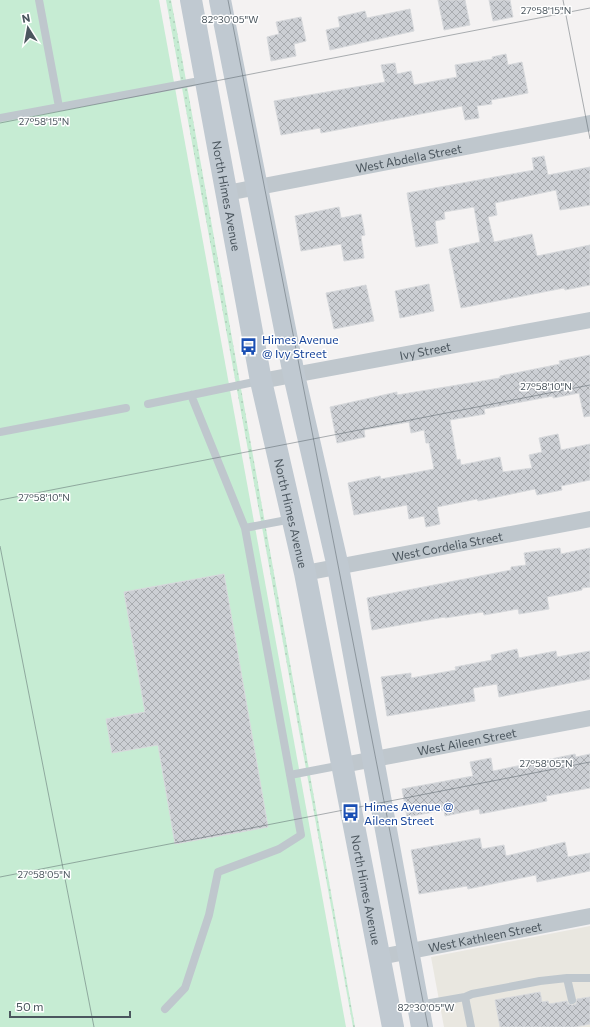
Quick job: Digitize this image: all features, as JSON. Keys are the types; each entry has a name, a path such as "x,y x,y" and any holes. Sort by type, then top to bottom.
{"street":[{"name":"North Himes Avenue","path":"191,0 261,381 305,573 393,1027"},
{"path":"220,0 294,375 338,567 372,760 422,1027"},
{"path":"205,80 234,74"},
{"name":"West Abdella Street","path":"227,193 590,123"},
{"name":"Ivy Street","path":"261,381 590,320"},
{"name":"West Cordelia Street","path":"305,573 590,519"},
{"name":"West Aileen Street","path":"343,765 590,718"},
{"name":"West Kathleen Street","path":"380,957 590,916"}],"lane":[{"path":"39,0 59,107"},
{"path":"0,118 205,80"},
{"path":"148,404 261,381"},
{"path":"165,1009 185,988 209,915 218,872 279,849 301,835 245,528 191,395"},
{"path":"0,432 126,408"},
{"path":"245,528 293,519"},
{"path":"290,774 343,765"},
{"path":"418,1005 465,997 472,994 540,981 567,978 590,978"},
{"path":"567,978 572,1000"},
{"path":"465,997 471,1027"}],"shaded area":[{"path":"590,926 590,1027 444,1027 431,957"}],"green space":[{"path":"0,0 159,0 346,1027 0,1027"},
{"path":"166,0 171,0 182,58 355,1027 353,1027"}],"building":[{"path":"438,0 465,0 470,25 444,30"},
{"path":"489,0 510,0 513,17 493,21"},
{"path":"410,9 414,31 330,50 326,30 340,27 338,17 365,11 367,18"},
{"path":"301,17 306,41 294,44 296,56 271,61 267,37 279,34 276,22"},
{"path":"506,54 508,65 522,62 528,93 491,100 492,104 477,106 479,118 465,120 462,106 321,133 320,128 281,135 274,101 385,82 381,65 395,63 397,74 411,71 414,85 457,77 455,65 493,59 492,57"},
{"path":"544,156 548,175 590,167 590,205 560,210 556,190 495,203 497,215 488,217 494,242 532,234 537,256 590,245 590,285 565,290 564,288 461,308 449,249 480,242 474,207 444,212 445,219 435,221 438,243 416,247 407,193 534,170 532,158"},
{"path":"339,207 341,218 361,214 365,235 361,236 364,258 344,261 341,244 301,251 295,216"},
{"path":"429,284 434,311 400,318 395,291"},
{"path":"366,285 374,321 334,329 326,293"},
{"path":"590,355 590,416 584,417 579,393 553,398 553,396 484,409 485,414 450,420 457,460 460,459 461,465 500,457 503,472 532,468 529,455 542,452 539,438 558,434 561,450 590,444 590,480 561,486 562,490 537,495 535,489 478,501 477,499 437,507 440,524 426,527 424,516 409,519 407,505 354,515 348,483 380,476 381,479 434,469 429,443 426,443 424,430 411,433 409,422 364,430 365,437 337,443 330,407 397,392 397,395 500,378 500,376 560,364 559,361"},
{"path":"560,548 561,554 590,548 590,587 547,597 549,609 519,614 518,609 484,615 483,612 372,630 367,598 511,570 511,567 526,565 524,553"},
{"path":"224,574 268,827 175,844 158,745 112,753 106,719 145,712 124,592"},
{"path":"517,649 519,658 556,651 557,657 590,651 590,679 499,697 497,684 473,688 475,701 387,716 381,677 411,673 411,678 456,670 455,667 492,660 491,655"},
{"path":"575,754 576,757 590,754 590,788 546,796 547,801 480,814 479,809 445,816 444,810 407,817 402,789 473,776 470,762 491,758 493,771"},
{"path":"480,838 482,849 504,845 506,856 565,842 568,857 590,853 590,871 537,882 536,875 468,889 467,886 419,894 411,850"},
{"path":"540,992 542,1002 548,1001 549,1004 567,1001 568,1004 573,1005 576,1004 577,999 590,997 590,1024 575,1027 500,1027 495,1000"}],"place":[{"name":"Himes Avenue @ Ivy Street","path":"249,346"},
{"name":"Himes Avenue @ Aileen Street","path":"351,813"}]}
